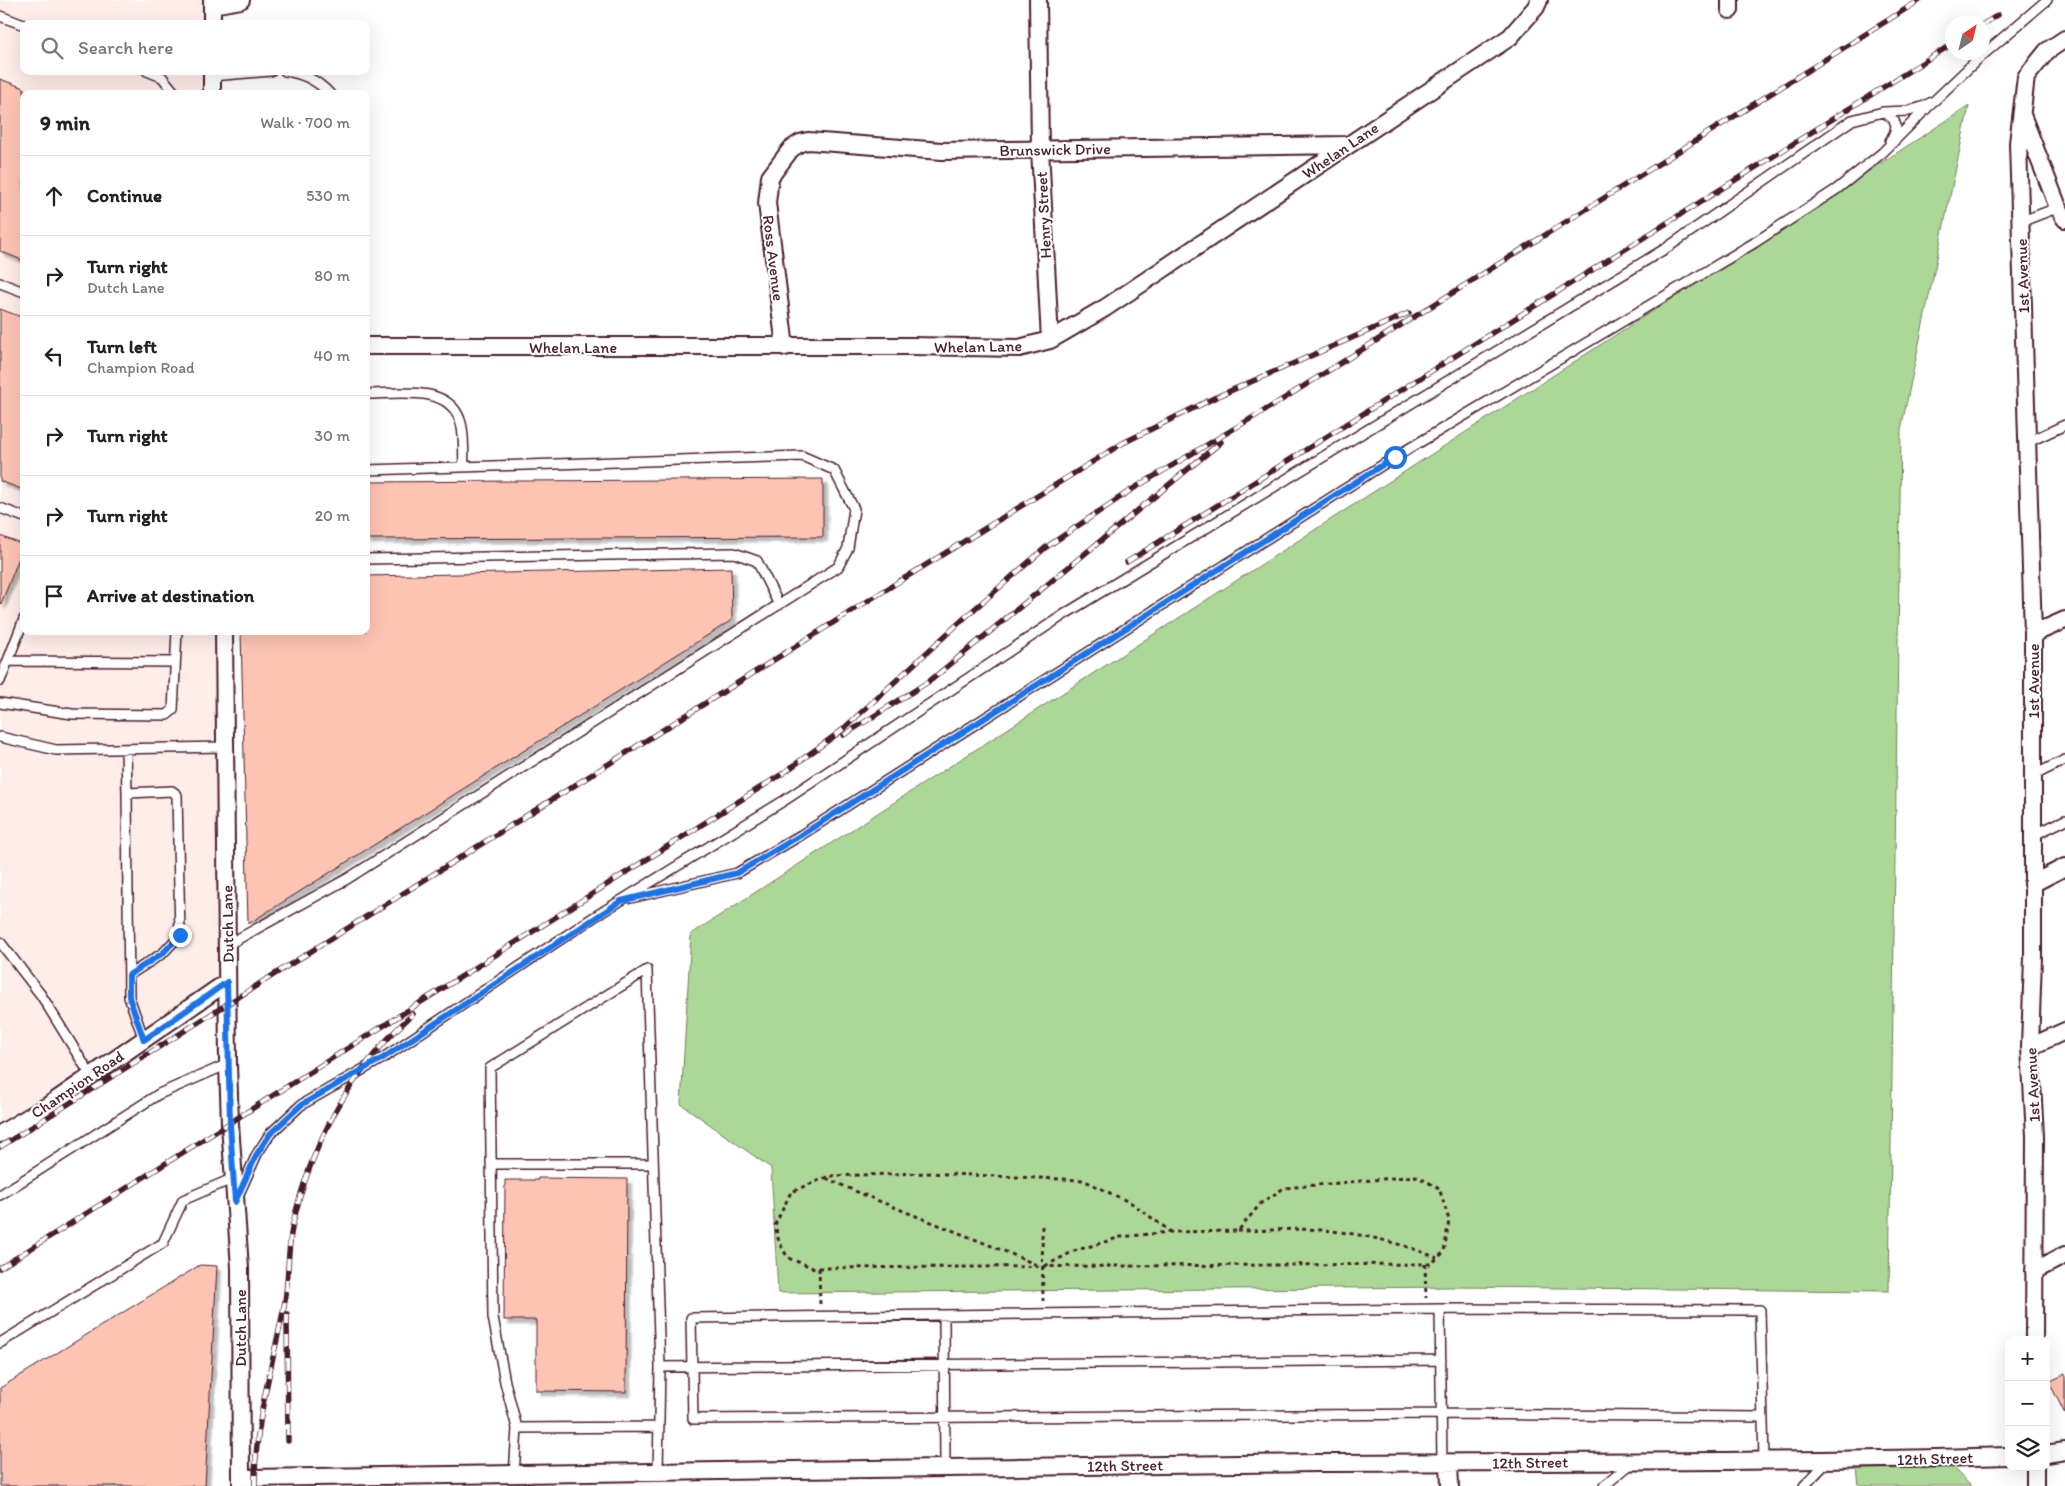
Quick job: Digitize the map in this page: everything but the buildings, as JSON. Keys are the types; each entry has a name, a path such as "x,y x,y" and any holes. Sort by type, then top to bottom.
{"street":[{"path":"212,20 212,3 241,0"},
{"name":"Henry Street","path":"1038,0 1040,149 1050,340"},
{"name":"Whelan Lane","path":"370,346 1019,348 1050,340 1105,308 1510,37 1536,7 1539,0"},
{"name":"1st Avenue","path":"2034,1336 2034,1136 2030,1047 2033,957 2033,634 2018,143 2026,77 2047,51 2065,39"},
{"path":"212,75 212,90"},
{"path":"2022,113 2063,210"},
{"name":"Brunswick Drive","path":"775,170 792,149 800,143 808,141 942,150 1346,145"},
{"name":"Ross Avenue","path":"775,170 770,177 767,203 785,347"},
{"path":"2033,634 2065,620"},
{"name":"Dutch Lane","path":"224,635 228,1064 240,1268 241,1482"},
{"path":"2032,884 2065,867"},
{"name":"Champion Road","path":"0,1134 48,1105 227,982"},
{"path":"2030,1047 2065,1031"},
{"path":"2034,1271 2065,1255"},
{"path":"2050,1453 2065,1451"},
{"name":"12th Street","path":"241,1482 658,1472 693,1478 945,1468 1764,1459 1828,1460 2005,1456"},
{"path":"1446,1463 1450,1486"},
{"path":"2035,1471 2035,1486"}],"lane":[{"path":"621,901 737,873 801,835 1395,457 1754,243 1837,189 1884,152 1978,59 2047,0"},
{"path":"0,16 20,24"},
{"path":"157,75 162,77 173,90"},
{"path":"302,75 326,90"},
{"path":"235,1202 257,1154 270,1134 301,1105 383,1058 621,901 785,800 1065,614 1668,247 1852,120 1883,112 1908,111 1922,107 1937,98"},
{"path":"1883,112 1892,116 1896,128 1884,152"},
{"path":"2020,222 2063,210"},
{"path":"0,283 20,290"},
{"path":"370,394 409,393 436,396 453,406 461,421 464,467"},
{"path":"2026,443 2065,426"},
{"path":"227,945 346,879 838,567 848,548 854,509 834,470 802,456 370,470"},
{"path":"0,508 20,516"},
{"path":"370,559 734,553 757,561 779,604"},
{"path":"0,682 20,630"},
{"path":"0,703 72,714 167,715 172,710 177,635"},
{"path":"8,661 175,662"},
{"path":"0,737 56,750 225,747"},
{"path":"126,750 129,997 144,1040"},
{"path":"2032,776 2065,760"},
{"path":"127,793 172,792 177,795 180,935 163,953 129,975"},
{"path":"2032,836 2065,820"},
{"path":"0,942 41,995 91,1076"},
{"path":"514,1475 517,1428 505,1382 493,1317 490,1068 647,970 660,1368 658,1472"},
{"path":"0,1195 159,1094 228,1064"},
{"path":"491,1164 653,1164"},
{"path":"0,1344 163,1243 183,1200 234,1178"},
{"path":"1440,1309 1441,1414 1446,1463"},
{"path":"1762,1417 1441,1414 693,1419 692,1318 1440,1309 1760,1310 1764,1459"},
{"path":"944,1315 945,1468"},
{"path":"660,1368 1441,1360"},
{"path":"517,1428 658,1427"},
{"path":"1804,1486 1828,1460"},
{"path":"1604,1486 1635,1461"}],"path":[{"path":"1171,1232 1134,1204 1083,1180 927,1173 826,1178 791,1192 775,1225 779,1242 788,1258 814,1268 1042,1267 1430,1264 1444,1252 1449,1220 1439,1188 1416,1176 1284,1188 1261,1203 1238,1231"},
{"path":"826,1178 978,1239 1042,1267"},
{"path":"1042,1226 1043,1314"},
{"path":"1042,1267 1074,1251 1121,1237 1171,1232 1330,1231 1374,1239 1437,1258"},
{"path":"1425,1264 1426,1310"},
{"path":"819,1268 820,1317"}],"shaded area":[{"path":"0,0 216,0 216,20 20,20 20,75 217,75 217,90 20,90 20,635 223,635 227,982 0,1124"}],"green space":[{"path":"1969,106 1901,429 1889,1291 1454,1287 778,1293 771,1168 681,1104 691,934"},
{"path":"1953,1468 1971,1486 1859,1486 1857,1469"}],"railway":[{"path":"0,1268 782,774 841,731 971,612 1045,548 1131,490 1272,406 1920,0"},
{"path":"1990,20 1998,15"},
{"path":"1127,562 1945,48"},
{"path":"0,1147 874,597 1123,443 1214,398 1409,313"},
{"path":"844,735 931,680 1221,442"},
{"path":"255,1486 257,1441 284,1307 292,1228 310,1168 336,1111 352,1085 390,1036 413,1014"},
{"path":"287,1314 288,1441"}],"route":[{"path":"180,935 163,953 129,975 129,997 144,1040 227,982 230,1124 235,1202 257,1154 270,1134 301,1105 383,1058 421,1031 621,901 701,880 737,873 801,835 1395,457"}]}
